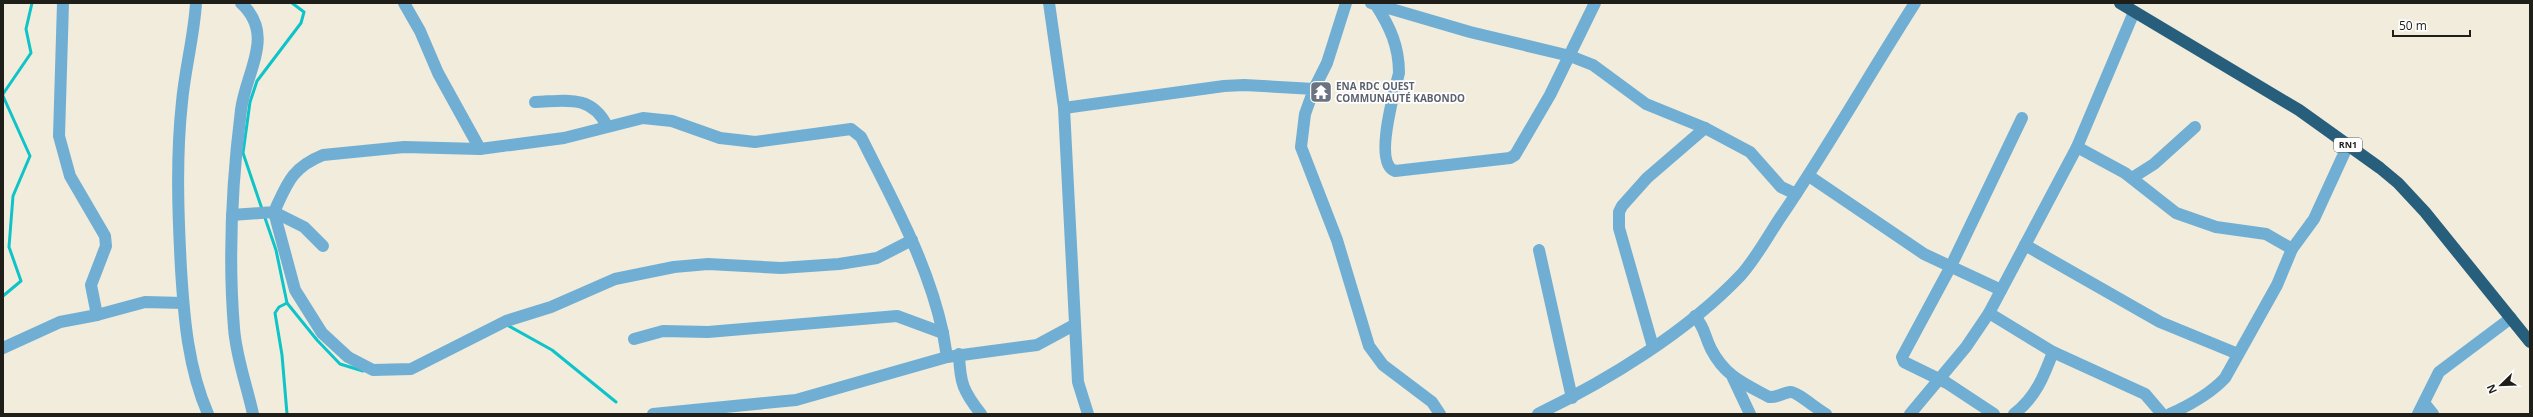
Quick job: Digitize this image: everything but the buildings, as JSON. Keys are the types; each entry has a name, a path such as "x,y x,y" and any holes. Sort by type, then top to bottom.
{"highway":[{"name":"RN1","path":"2120,3 2269,91 2348,145 2398,183 2462,255 2530,342"}],"street":[{"path":"63,3 58,130 70,176 106,236 106,246 91,285 97,315"},
{"path":"196,3 195,24 182,102 178,215 184,303 189,349 197,382 208,414"},
{"path":"241,3 256,21 258,41 241,110 232,215 234,329 253,414"},
{"path":"404,3 420,31 438,73 480,148"},
{"path":"1049,3 1064,108 1072,231 1074,325 1078,382 1088,414"},
{"path":"1346,3 1327,64 1314,89 1305,114 1301,147 1337,240 1369,346 1382,365 1432,402 1440,414"},
{"path":"1373,4 1391,30 1399,61 1399,73 1384,145 1387,164 1392,170 1444,166 1510,158 1515,155 1570,56 1595,3"},
{"path":"1538,414 1572,398 1653,347 1717,299 1742,273 1809,176 1915,3"},
{"path":"1373,4 1428,18 1470,32 1570,56 1593,64 1646,104 1705,128 1750,152 1781,187 1796,194"},
{"path":"1910,414 1966,347 1989,313 2077,147 2134,12"},
{"path":"1064,108 1224,86 1244,85 1314,89"},
{"path":"535,102 581,102 594,108 607,126"},
{"path":"267,213 290,176 313,159 323,155 404,147 480,148 564,138 607,126 648,118 681,124 720,138 755,142 850,129 856,131 861,137 912,240 938,312 947,357"},
{"path":"1994,414 1938,379 1904,362 1902,357 1951,266 2022,118"},
{"path":"2132,178 2154,164 2195,127"},
{"path":"1653,347 1619,228 1619,212 1647,178 1705,128"},
{"path":"2170,414 2191,404 2218,385 2238,354 2277,285 2292,249 2314,219 2348,145"},
{"path":"2077,147 2132,178 2176,212 2216,227 2262,233 2292,249"},
{"path":"1809,176 1924,254 2001,290"},
{"path":"232,215 267,213 304,227 323,246"},
{"path":"267,213 295,290 322,333 348,357 373,370 412,369 506,321 551,307 614,278 674,267 708,264 782,268 839,264 877,258 912,240"},
{"path":"2025,245 2160,322 2238,354"},
{"path":"1539,250 1572,398"},
{"path":"3,348 52,324 97,315 145,302 184,303"},
{"path":"1989,313 2054,352 2145,394 2162,414"},
{"path":"634,339 663,331 708,332 897,316 943,333"},
{"path":"1695,316 1704,328 1712,351 1733,378 1750,414"},
{"path":"2434,414 2421,409 2439,372 2511,318"},
{"path":"653,414 796,400 959,354 1023,348 1037,345 1074,325"},
{"path":"2014,414 2027,403 2040,386 2054,352"},
{"path":"959,354 961,383 965,393 981,414"},
{"path":"1733,378 1769,397 1774,398 1791,392 1796,393 1811,406 1826,414"}],"waterway":[{"path":"3,94 31,53 26,29 32,3"},
{"path":"262,209 243,153 250,102 257,81 301,23 304,12 292,3"},
{"path":"3,96 30,156 13,196 9,247 21,281 3,296"},
{"path":"264,215 276,250 287,303 317,340 340,364 363,371"},
{"path":"287,303 279,307 275,313 282,355 287,414"},
{"path":"507,325 552,350 616,402"}],"place":[{"name":"ENA RDC OUEST COMMUNAUTÉ KABONDO","path":"1321,92"}]}
